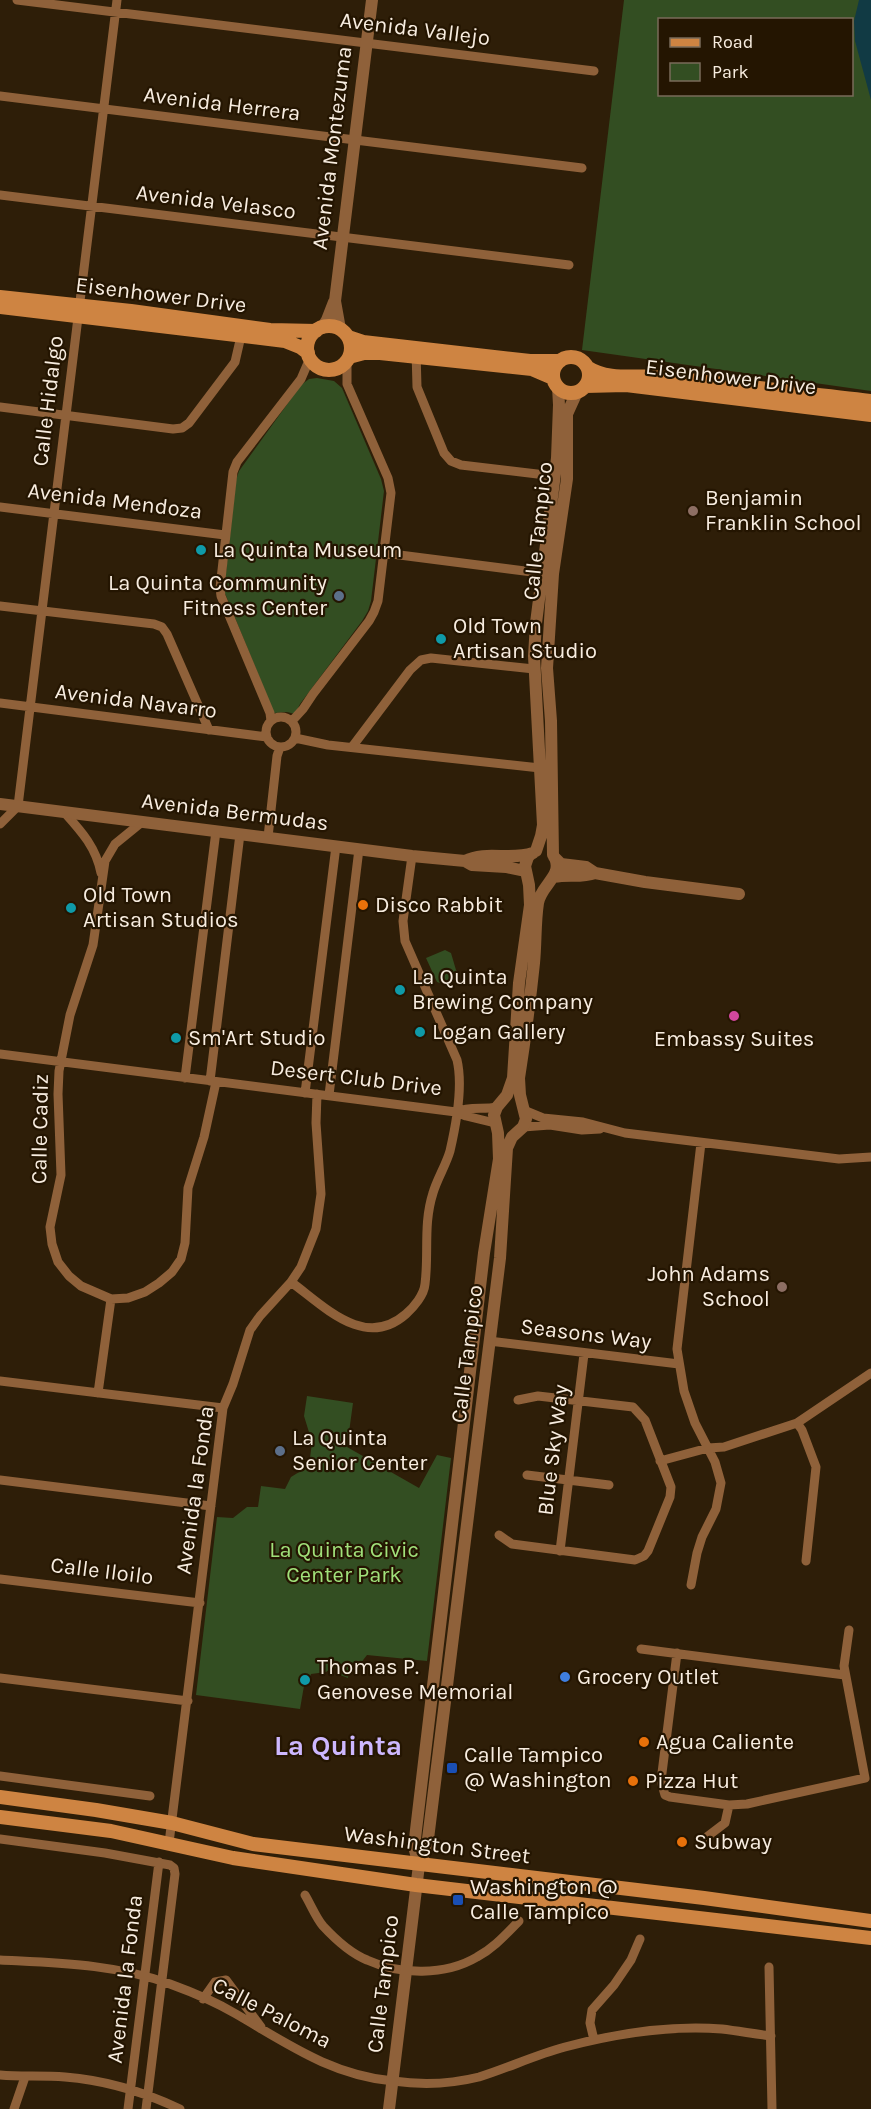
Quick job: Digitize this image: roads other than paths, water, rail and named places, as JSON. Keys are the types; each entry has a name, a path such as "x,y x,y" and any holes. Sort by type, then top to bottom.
{"main road":[{"name":"Eisenhower Drive","path":"0,297 78,312 242,336 285,340 300,346 319,367 331,369 342,365 348,359 372,353 416,352 530,361 561,361 565,358 575,358 593,371 609,376 657,377 871,401"},
{"name":"Eisenhower Drive","path":"0,307 78,312 131,311 270,330 319,329 328,326 363,342 532,369 567,392 626,385 871,415"},
{"path":"309,356 309,340 319,329"},
{"path":"344,333 351,349 348,359"},
{"path":"556,383 554,368 561,361"},
{"path":"581,389 588,376 586,367"},
{"path":"694,393 698,388 714,384"},
{"name":"Washington Street","path":"0,1797 96,1809 172,1823 253,1844 704,1898 871,1921"},
{"name":"Washington Street","path":"0,1817 111,1831 233,1858 416,1885 871,1938"}],"street":[{"name":"Avenida Vallejo","path":"17,0 594,71"},
{"name":"Calle Hidalgo","path":"18,806 117,0"},
{"name":"Avenida Montezuma","path":"319,329 327,320 335,301 372,0"},
{"name":"Avenida Herrera","path":"0,96 582,168"},
{"name":"Avenida Velasco","path":"0,195 569,265"},
{"name":"Avenida Montezuma","path":"335,301 344,333"},
{"path":"0,407 173,429 182,428 189,423 235,362 242,336"},
{"path":"416,352 417,387 444,453 451,461 461,465 554,476"},
{"path":"271,721 270,713 221,596 230,484 237,462 295,387 305,372 309,356"},
{"path":"292,721 369,621 378,602 391,494 387,478 347,384 348,359"},
{"name":"Calle Tampico","path":"389,2109 416,1885 419,1865 427,1847 431,1818 500,1258 507,1148 512,1137 521,1129 526,1119 520,1095 519,1078 534,961 538,902 544,887 553,878 557,869 554,857 551,721 547,668 548,574 559,425 556,383"},
{"name":"Calle Tampico","path":"419,1865 414,1847 484,1253 499,1159 494,1115 498,1105 507,1095 513,1078 519,983 530,904 526,862 542,836 534,669 536,623 567,479 567,414 581,389"},
{"name":"Avenida Mendoza","path":"0,507 225,535"},
{"path":"384,553 548,574"},
{"path":"0,606 154,624 162,627 209,730"},
{"path":"352,747 410,670 421,660 431,658 534,669"},
{"name":"Avenida Navarro","path":"0,703 267,737"},
{"path":"281,717 292,721 295,726 295,738 286,746 275,745 267,737 267,725 271,721 281,717"},
{"path":"295,738 352,747 540,768"},
{"path":"268,837 280,747"},
{"name":"Avenida Bermudas","path":"0,804 465,861 472,865 506,867 526,873 531,879 540,883 565,874 585,876 595,873"},
{"path":"0,824 18,806"},
{"name":"Calle Cadiz","path":"64,812 90,843 101,876"},
{"name":"Calle Cadiz","path":"111,1299 81,1286 69,1276 58,1262 52,1244 50,1227 61,1175 58,1094 61,1062 70,1016 97,927 101,876 109,851 121,838 142,822"},
{"path":"185,1078 216,831"},
{"path":"98,1394 111,1299 128,1298 145,1292 172,1272 181,1259 185,1244 188,1188 204,1137 213,1081 240,834"},
{"path":"306,1093 336,846"},
{"path":"329,1095 359,849"},
{"name":"Avenida Bermudas","path":"465,861 476,855 522,856 546,851 561,864 586,867 595,873 739,894"},
{"path":"291,1282 324,1309 343,1321 363,1328 394,1325 414,1307 425,1287 426,1225 433,1193 450,1152 459,1082 457,1060 403,932 412,856"},
{"name":"Desert Club Drive","path":"0,1054 456,1112 496,1124 507,1132 550,1125 582,1130 608,1129"},
{"name":"Avenida la Fonda","path":"169,1843 223,1408 250,1330 291,1282 308,1253 320,1214 317,1094"},
{"name":"Desert Club Drive","path":"456,1112 466,1107 488,1109 504,1101 513,1100 543,1118 583,1122 625,1133 839,1159 871,1157"},
{"path":"691,1585 702,1537 716,1509 720,1491 719,1474 695,1423 684,1391 679,1364 678,1341 701,1143"},
{"path":"484,1253 486,1287 483,1336 489,1341"},
{"name":"Seasons Way","path":"489,1341 679,1364"},
{"name":"Blue Sky Way","path":"560,1551 584,1354"},
{"path":"660,1461 708,1448 724,1447 797,1423 871,1373"},
{"path":"0,1381 223,1408"},
{"path":"500,1535 512,1544 634,1560 644,1556 653,1541 670,1497 670,1480 660,1461 645,1420 633,1407 538,1396 518,1400"},
{"path":"797,1423 802,1430 816,1467 806,1561"},
{"path":"527,1475 609,1485"},
{"path":"0,1480 211,1506"},
{"name":"Calle Iloilo","path":"0,1579 200,1603"},
{"path":"677,1653 661,1781 663,1791 670,1797 729,1805 747,1804 865,1778 844,1666 849,1630"},
{"path":"641,1649 845,1675"},
{"path":"0,1678 188,1701"},
{"path":"0,1776 150,1796"},
{"path":"704,1839 725,1823 729,1805"},
{"path":"0,1839 159,1862"},
{"name":"Avenida la Fonda","path":"128,2109 159,1862 170,1865 176,1874 147,2109"},
{"path":"305,1895 321,1924 343,1945 365,1960 405,1970 445,1969 477,1958 498,1942 519,1921"},
{"path":"594,2040 591,2023 592,2010 632,1960 640,1939"},
{"name":"Calle Paloma","path":"0,1960 101,1967 162,1982 235,2013 266,2034 314,2059 360,2076 392,2081 425,2084 477,2077 523,2060 594,2040 637,2033 722,2029 771,2036"},
{"path":"769,1967 772,2109"},
{"path":"203,1999 215,1982 226,1980 266,2034"},
{"path":"0,2075 91,2080 148,2096 180,2109"},
{"path":"14,2109 25,2077"}],"water":[{"path":"859,0 871,0 871,100 855,41 854,21"}],"place":[{"name":"Benjamin Franklin School","path":"693,511"},
{"name":"La Quinta Museum","path":"201,550"},
{"name":"La Quinta Community Fitness Center","path":"339,596"},
{"name":"Old Town Artisan Studio","path":"441,639"},
{"name":"Disco Rabbit","path":"363,905"},
{"name":"Old Town Artisan Studios","path":"71,908"},
{"name":"La Quinta Brewing Company","path":"400,990"},
{"name":"Embassy Suites","path":"734,1016"},
{"name":"Logan Gallery","path":"420,1032"},
{"name":"Sm'Art Studio","path":"176,1038"},
{"name":"John Adams School","path":"782,1287"},
{"name":"La Quinta Senior Center","path":"280,1451"},
{"name":"Grocery Outlet","path":"565,1677"},
{"name":"Thomas P. Genovese Memorial","path":"305,1680"},
{"name":"Agua Caliente","path":"644,1742"},
{"name":"Calle Tampico @ Washington","path":"452,1768"},
{"name":"Pizza Hut","path":"633,1781"},
{"name":"Subway","path":"682,1842"},
{"name":"Washington @ Calle Tampico","path":"458,1900"}],"district":[{"name":"La Quinta","path":"338,1745"}],"park label":[{"name":"La Quinta Civic Center Park","path":"344,1562"}]}
